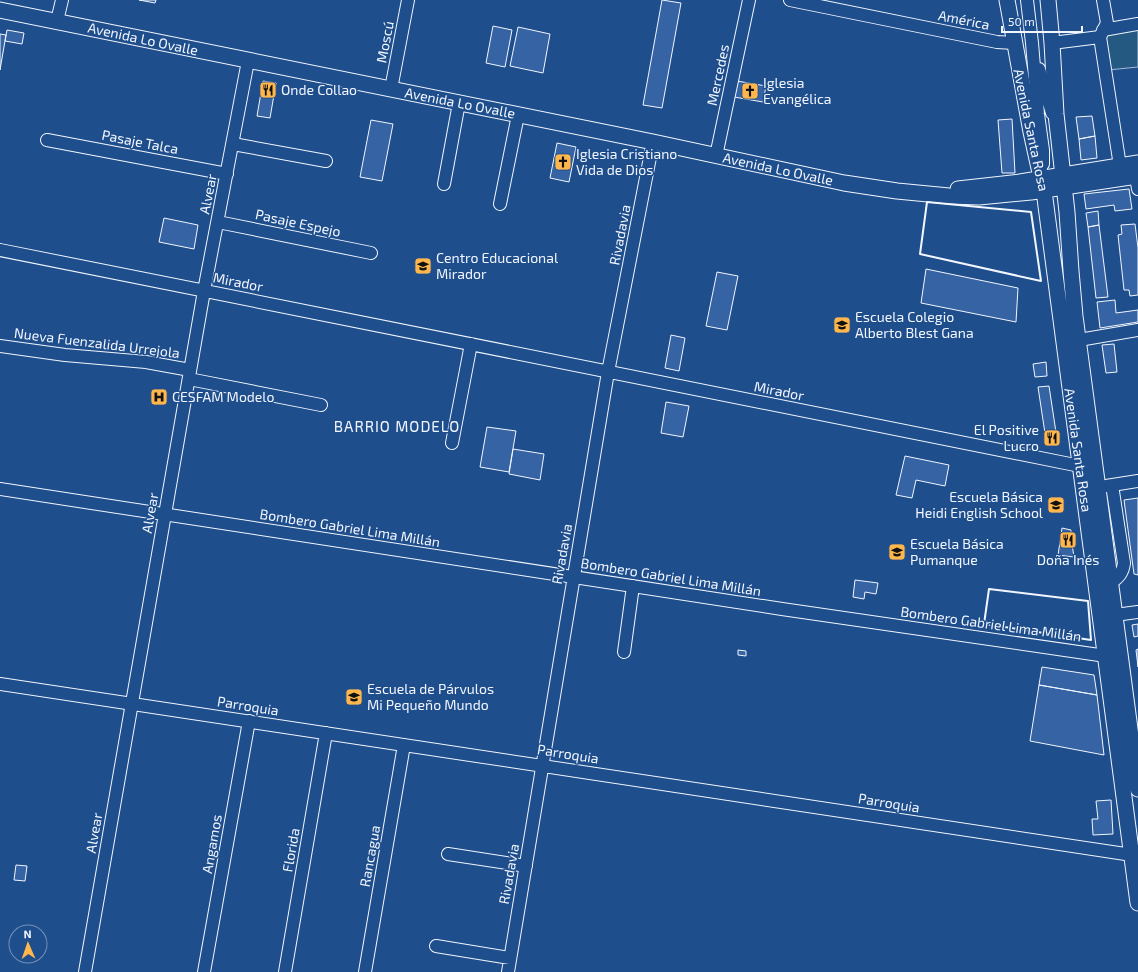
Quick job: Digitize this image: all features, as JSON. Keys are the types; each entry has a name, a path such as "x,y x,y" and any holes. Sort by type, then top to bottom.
{"main road":[{"name":"Avenida Santa Rosa","path":"1006,0 1043,185 1106,656 1132,782"},
{"name":"Avenida Santa Rosa","path":"1048,0 1073,293 1079,340 1105,486 1111,582 1134,735 1132,782 1132,855 1138,903"},
{"name":"Avenida Lo Ovalle","path":"0,10 873,188 921,193 1043,185 1120,166 1138,176"},
{"name":"Avenida Lo Ovalle","path":"1063,181 1138,176"}],"street":[{"path":"57,21 62,0"},
{"name":"Moscú","path":"390,89 408,0"},
{"name":"Mercedes","path":"716,156 749,0"},
{"name":"América","path":"790,0 997,42 1014,43"},
{"path":"1027,0 1043,157 1043,185"},
{"path":"1103,0 1106,23 1102,33 1120,166"},
{"path":"1052,43 1138,24"},
{"path":"1032,43 1050,109 1058,131"},
{"name":"Alvear","path":"85,972 204,291 248,61"},
{"path":"444,184 459,103"},
{"path":"500,204 518,115"},
{"name":"Pasaje Talca","path":"47,140 227,174"},
{"name":"Rivadavia","path":"508,972 608,372 653,142"},
{"path":"232,144 326,161"},
{"name":"Pasaje Espejo","path":"218,222 372,253"},
{"name":"Mirador","path":"0,250 1080,466"},
{"path":"1079,340 1138,330"},
{"path":"452,443 471,344"},
{"name":"Nueva Fuenzalida Urrejola","path":"0,346 65,355 146,362 190,374 321,404"},
{"path":"1105,486 1138,481"},
{"name":"Bombero Gabriel Lima Millán","path":"0,490 790,610 1106,656"},
{"path":"624,652 633,586"},
{"path":"1106,656 1110,635 1116,616 1138,612"},
{"name":"Parroquia","path":"0,684 1132,855"},
{"name":"Angamos","path":"204,972 249,721"},
{"name":"Florida","path":"285,972 326,733"},
{"name":"Rancagua","path":"365,972 404,745"},
{"path":"448,854 526,866"},
{"path":"436,946 510,958"}],"shaded area":[{"path":"1138,26 1138,67 1108,70 1106,36 1112,29"}],"building":[{"path":"139,0 156,0 155,3"},
{"path":"662,0 681,3 662,108 643,105"},
{"path":"493,26 512,30 505,67 486,63"},
{"path":"518,27 550,34 543,73 510,66"},
{"path":"7,30 24,33 22,44 5,41"},
{"path":"0,34 6,35 0,70"},
{"path":"263,81 276,83 270,118 257,116"},
{"name":"Iglesia Evangélica","path":"737,81 766,86 763,102 734,97"},
{"path":"1092,116 1095,136 1079,139 1076,117"},
{"path":"1012,119 1015,173 1002,173 998,120"},
{"path":"371,120 393,124 382,181 360,177"},
{"path":"1095,136 1097,158 1081,160 1079,139"},
{"name":"Iglesia Cristiano Vida de Dios","path":"557,143 576,147 569,182 550,178"},
{"path":"1129,189 1132,209 1115,211 1114,205 1086,209 1084,194"},
{"path":"1098,211 1099,225 1088,227 1086,213"},
{"path":"164,218 198,225 194,249 159,242"},
{"path":"1135,224 1138,248 1138,295 1130,296 1129,290 1124,290 1118,235 1122,234 1121,225"},
{"path":"1099,225 1108,297 1096,298 1088,227"},
{"path":"926,269 1018,288 1016,322 921,303"},
{"path":"717,272 738,276 727,330 706,326"},
{"path":"1115,300 1116,313 1138,310 1138,322 1100,328 1097,302"},
{"path":"671,335 685,338 679,371 665,368"},
{"path":"1114,344 1117,372 1106,373 1102,345"},
{"path":"1046,362 1047,376 1035,377 1033,364"},
{"path":"1049,386 1057,439 1053,443 1046,440 1038,387"},
{"path":"666,402 689,406 683,437 661,433"},
{"path":"487,427 516,431 509,472 480,467"},
{"path":"513,449 544,454 540,480 509,474"},
{"path":"905,456 949,465 945,486 916,480 912,498 896,495"},
{"path":"1138,498 1138,575 1134,574 1124,500"},
{"path":"1062,528 1071,530 1072,544 1060,542"},
{"path":"1060,542 1072,544 1074,557 1058,555"},
{"path":"855,580 878,583 876,594 865,592 864,599 853,597"},
{"path":"1138,624 1138,636 1134,637 1132,625"},
{"path":"1138,649 1138,667 1136,650"},
{"path":"738,650 746,651 746,656 738,655"},
{"path":"1042,667 1094,675 1097,695 1039,685"},
{"path":"1039,685 1097,695 1104,755 1030,741"},
{"path":"1111,800 1113,834 1093,835 1092,819 1098,819 1096,801"},
{"path":"16,865 27,866 25,881 14,880"}],"wall":[{"path":"927,202 1031,212 1041,281 920,254 927,202"},
{"path":"989,589 1088,601 1091,640 984,624 989,589"}],"place":[{"name":"Onde Collao","path":"268,90"},
{"name":"Iglesia Evangélica","path":"750,91"},
{"name":"Iglesia Cristiano Vida de Dios","path":"563,162"},
{"name":"Centro Educacional Mirador","path":"423,266"},
{"name":"Escuela Colegio Alberto Blest Gana","path":"842,325"},
{"name":"CESFAM Modelo","path":"159,397"},
{"name":"El Positive Lucro","path":"1052,438"},
{"name":"Escuela Básica Heidi English School","path":"1056,505"},
{"name":"Doña Inés","path":"1068,540"},
{"name":"Escuela Básica Pumanque","path":"897,552"},
{"name":"Escuela de Párvulos Mi Pequeño Mundo","path":"354,697"}],"district":[{"name":"BARRIO MODELO","path":"397,427"}]}
